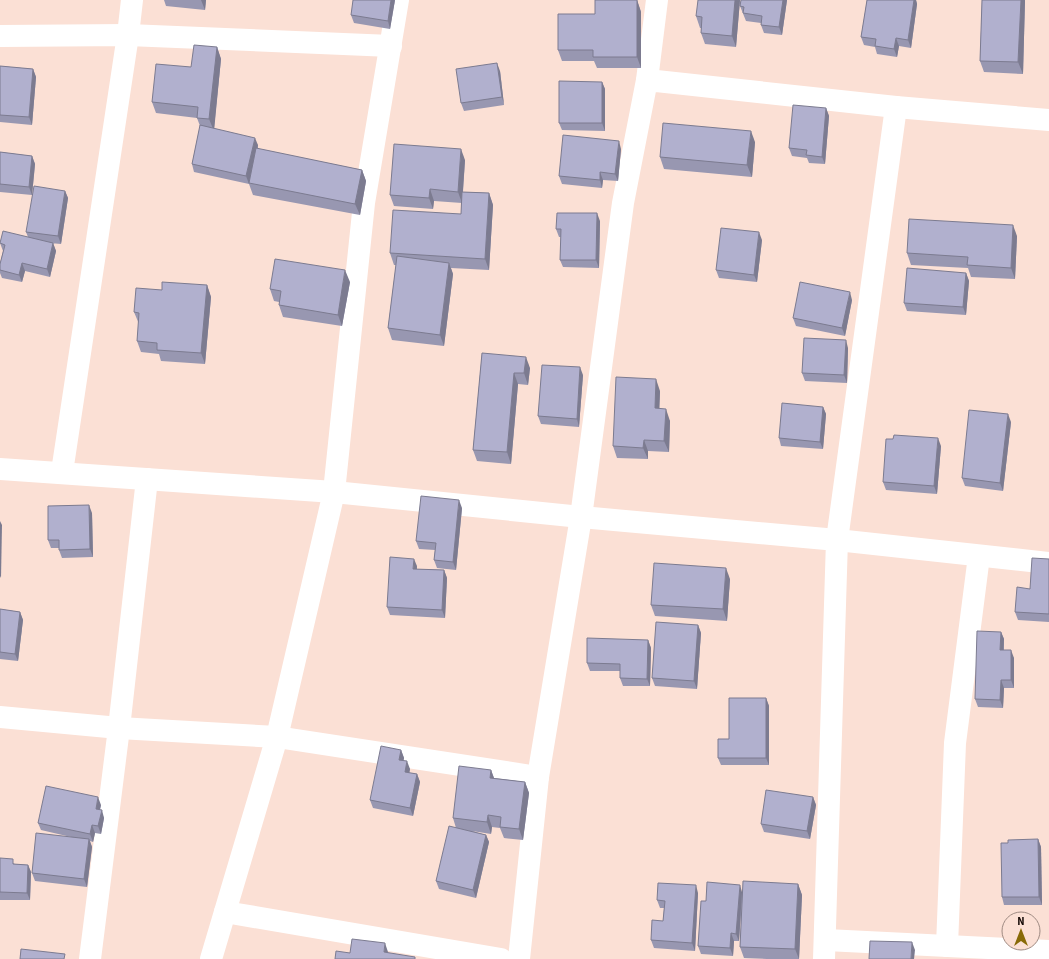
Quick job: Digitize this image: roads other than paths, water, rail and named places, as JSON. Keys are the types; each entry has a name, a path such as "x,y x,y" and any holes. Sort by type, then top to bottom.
{"street":[{"path":"62,472 132,0"},
{"path":"211,959 277,737 334,492 364,202 398,0"},
{"path":"519,959 538,777 581,517 623,202 647,80 657,0"},
{"path":"0,36 128,35 391,46"},
{"path":"647,80 896,107 1049,120"},
{"path":"896,107 837,540 825,949 947,946 1049,951"},
{"path":"0,469 62,472 334,492 581,517 837,540 1049,563"},
{"path":"90,959 119,728 147,478"},
{"path":"947,946 955,743 979,556"},
{"path":"0,717 119,728 277,737 538,777"},
{"path":"225,912 501,959"}]}
